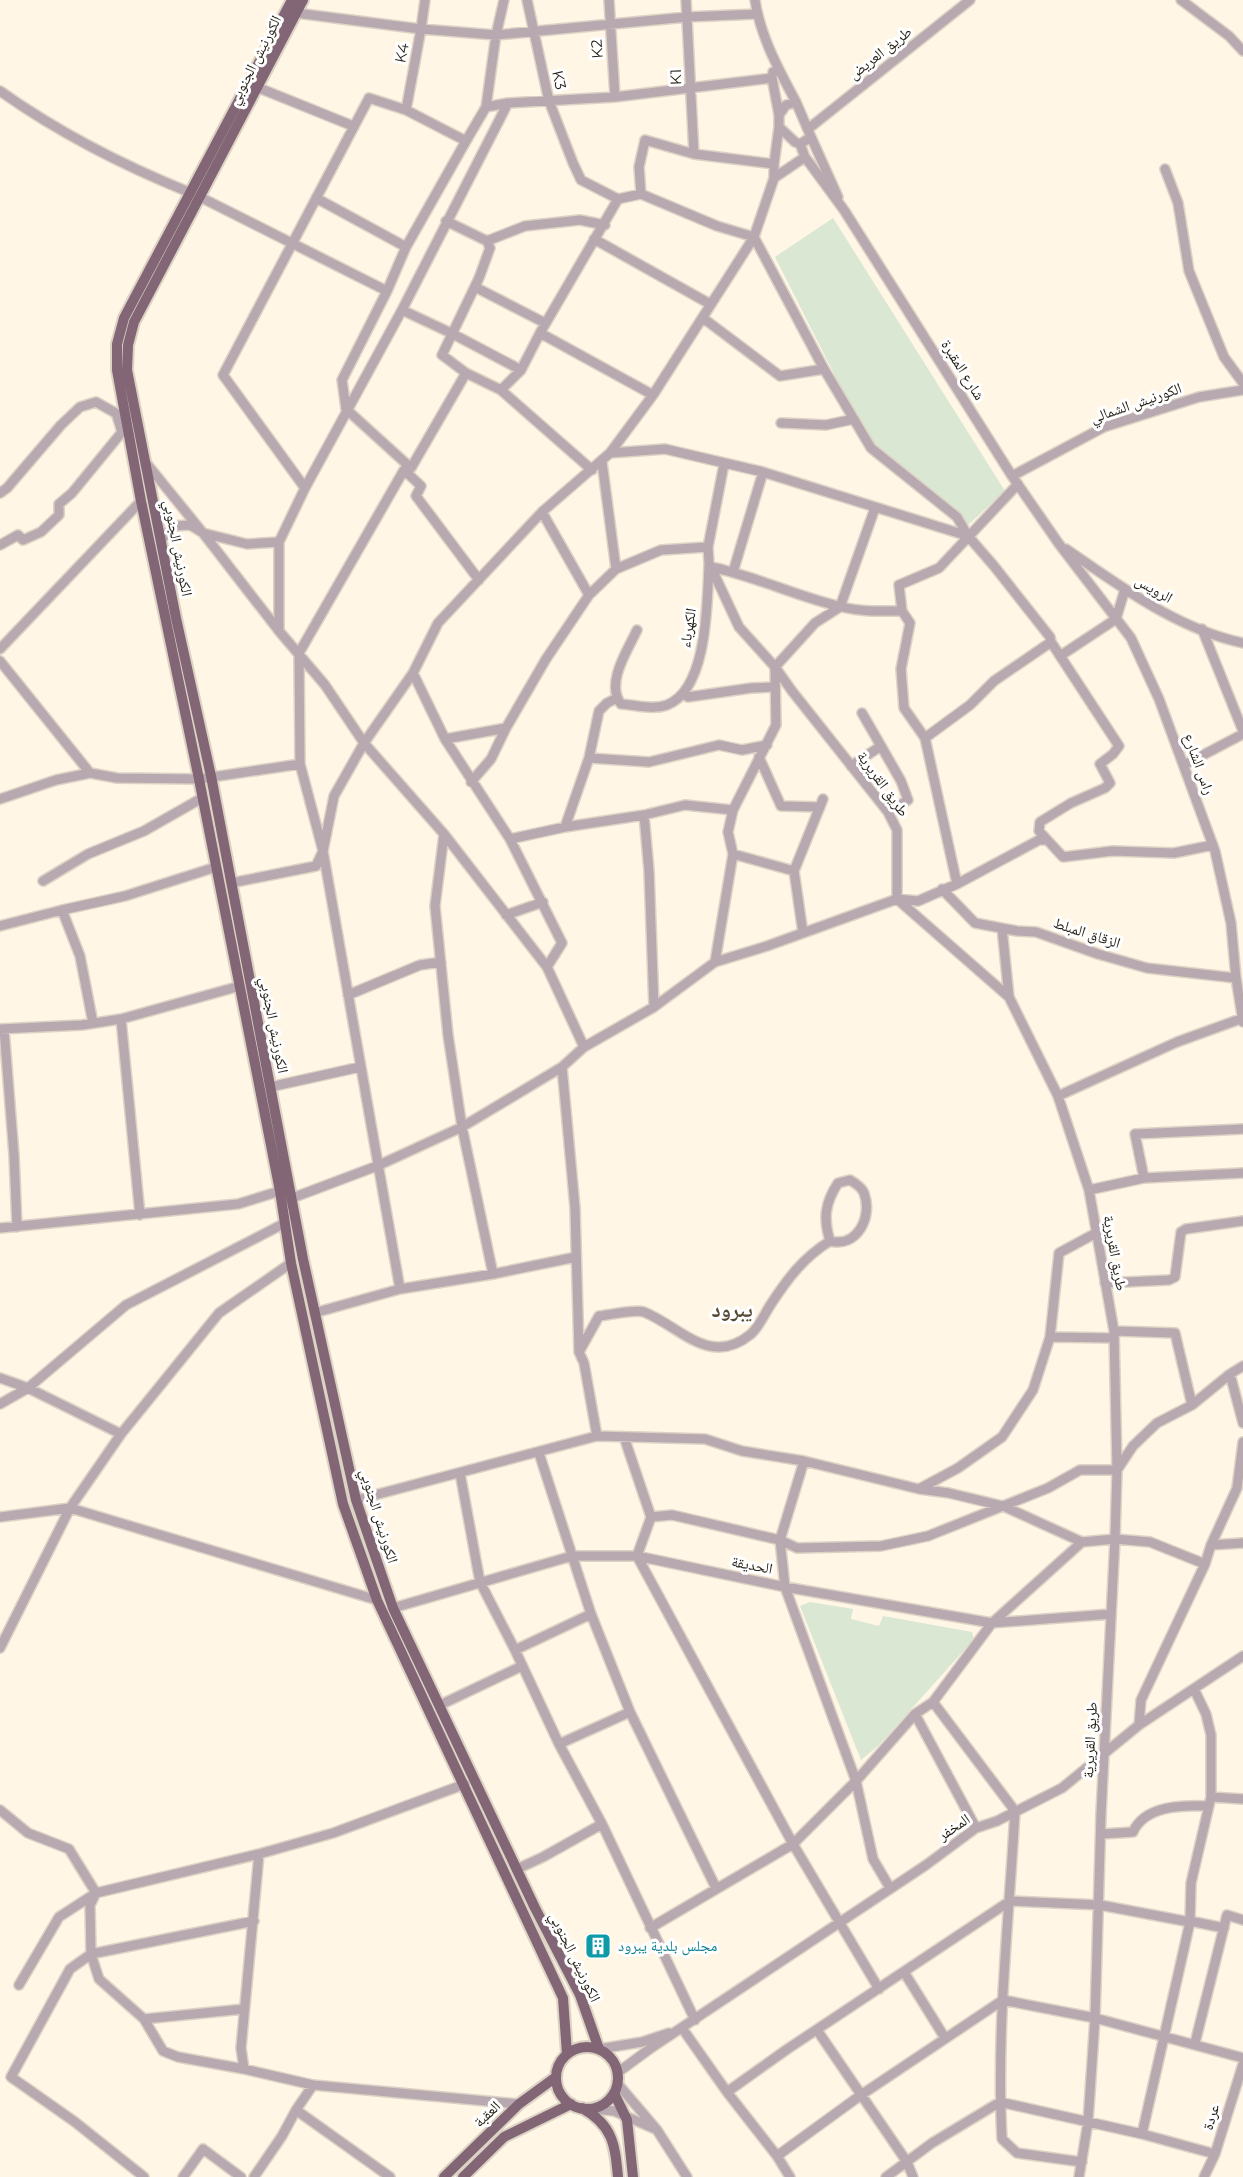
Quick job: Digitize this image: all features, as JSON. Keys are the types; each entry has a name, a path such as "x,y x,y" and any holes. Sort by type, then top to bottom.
{"main road":[{"name":"الكورنيش الجنوبي","path":"292,0 134,322 128,345 127,369 176,618 211,776 270,1087 287,1200 356,1500 393,1608 535,1908 580,1995 599,2049"},
{"name":"الكورنيش الجنوبي","path":"303,0 259,88 124,318 117,345 121,416 199,779 280,1191 287,1200 285,1223 291,1263 343,1503 377,1600 465,1784 563,1998 567,2054"},
{"path":"618,2177 615,2145 612,2138 596,2117 561,2095 556,2077 558,2066 567,2054 576,2049 588,2046 599,2049 609,2056 627,2117 633,2177"},
{"name":"العقبة","path":"444,2177 519,2104 556,2077"},
{"path":"576,2106 597,2107 607,2101 616,2083"},
{"name":"العقبة","path":"463,2177 504,2137 576,2106"}],"street":[{"name":"K4","path":"406,110 425,0"},
{"path":"479,580 416,496 421,486 407,469 346,409 342,380 406,248 486,107 496,35 504,0"},
{"name":"K3","path":"527,0 549,101 573,163 581,180 618,199"},
{"name":"K2","path":"609,0 615,97"},
{"name":"K1","path":"686,0 694,154"},
{"path":"755,0 757,14 776,64 823,159 844,210"},
{"name":"طريق العريض","path":"800,144 810,133 970,0"},
{"path":"1181,0 1229,36 1243,51"},
{"path":"296,14 421,29 496,35 687,17 757,14"},
{"path":"231,883 316,866 323,851 334,796 364,743 413,673 438,623 542,512 602,462 653,395 754,237 774,178 780,115 772,78 776,64"},
{"path":"486,107 508,103 615,97 772,78"},
{"path":"259,88 353,126"},
{"path":"0,91 27,110 106,155 147,176 195,195 387,291"},
{"path":"305,488 223,375 369,98 406,110 466,141"},
{"path":"780,115 786,105 796,102"},
{"path":"279,632 279,542 346,409 402,310 508,103"},
{"path":"779,127 800,144 805,157 844,210"},
{"path":"641,195 639,167 645,140 694,154 774,164"},
{"path":"774,178 805,157"},
{"path":"1165,169 1178,203 1189,271 1224,357 1243,382"},
{"path":"501,390 521,370 545,323 594,239 605,225 618,199 641,195 717,226 754,237 824,369 871,448 957,517 968,536 1050,637 1051,642 1119,746 1100,764 1110,783 1105,788 1071,803 1040,822 1039,831 1063,857 1112,851 1174,854 1213,845"},
{"path":"316,198 406,248"},
{"name":"شارع المقبرة","path":"844,210 1015,480 1059,544"},
{"path":"446,221 488,241 525,226 580,220 605,225"},
{"path":"594,239 710,304"},
{"path":"488,241 490,248 475,287 442,355 466,373 501,390 592,470"},
{"path":"475,287 545,323"},
{"path":"402,310 453,333 521,370"},
{"path":"703,318 780,376 824,369"},
{"path":"540,333 653,395"},
{"path":"400,1289 323,851 300,764 299,653 466,373"},
{"name":"الكورنيش الشمالي","path":"902,611 899,585 939,568 1015,480 1104,427 1199,397 1243,390"},
{"path":"0,493 80,407 96,402 121,416 122,432 72,493 59,504 59,515 40,532 23,540 18,535 0,545"},
{"path":"782,423 826,425 854,419"},
{"path":"610,453 664,449 763,472 968,536"},
{"path":"602,462 616,569"},
{"path":"147,464 203,532 279,632 325,685 364,743 444,834 547,967 584,1047"},
{"name":"طريق القريرية","path":"724,464 708,547 710,565 739,627 775,667 888,812 897,830 897,899 1009,998 1058,1096 1089,1190 1114,1335 1117,1470 1095,2018 1088,2122 1079,2177"},
{"path":"733,572 763,472"},
{"path":"0,649 141,501"},
{"path":"715,962 733,854 728,832 733,810 776,725 775,667 815,623 840,607 875,508"},
{"path":"542,512 589,595"},
{"path":"162,539 173,526 190,525 203,532 247,544 279,542"},
{"name":"الرويس","path":"1059,544 1125,590 1178,620 1243,643"},
{"name":"راس الشارع","path":"1059,544 1131,638 1159,699 1213,845 1231,923 1236,978 1241,989 1243,1020"},
{"path":"471,782 491,759 546,659 589,595 616,569 661,550 708,547"},
{"path":"710,565 840,607 864,611 902,611 910,623 901,669 904,708 925,738 957,884"},
{"name":"الكهرباء","path":"683,694 692,680 700,651 710,565"},
{"path":"1060,656 1116,619 1125,590"},
{"path":"1184,765 1243,733 1202,629"},
{"path":"637,630 616,678 615,691 621,704 654,707 666,705 683,694 688,697 751,688 776,687"},
{"path":"925,738 970,705 994,681 1051,642"},
{"path":"0,661 90,773"},
{"path":"413,673 445,740 510,839 562,943 547,967"},
{"path":"565,827 589,758 599,711 606,703 617,698"},
{"path":"862,713 902,781 908,800 888,812"},
{"path":"445,740 506,728"},
{"path":"589,758 650,762 719,745 742,750 766,745"},
{"path":"851,766 881,746"},
{"path":"759,757 782,806 822,803 794,871 803,933"},
{"path":"0,799 57,780 90,773 117,778 199,779 300,764"},
{"path":"43,881 88,854 144,831 202,798"},
{"path":"510,839 565,827 644,815 685,805 733,810"},
{"path":"644,815 649,871 654,1007"},
{"path":"444,834 435,906 448,1035 462,1127 493,1274"},
{"path":"287,1200 378,1166 462,1127 562,1067 584,1047 654,1007 715,962 897,899 918,901 957,884 1039,840 1047,840"},
{"path":"733,854 794,871"},
{"path":"0,926 125,896 216,867"},
{"name":"الزقاق المبلط","path":"942,889 975,923 1036,932 1147,968 1236,978"},
{"path":"506,915 543,902"},
{"path":"62,910 80,957 93,1023"},
{"path":"1002,928 1009,998"},
{"path":"348,995 420,965 441,962"},
{"path":"17,1227 14,1155 2,1029 121,1019 240,987"},
{"path":"121,1019 140,1215"},
{"path":"1058,1096 1177,1042 1243,1020"},
{"path":"270,1087 360,1067"},
{"path":"562,1067 575,1208 579,1352 584,1363 597,1436"},
{"path":"1144,1178 1135,1134 1243,1129"},
{"path":"1089,1190 1144,1178 1243,1173"},
{"path":"579,1352 599,1316 642,1311 692,1339 718,1348 734,1346 753,1333 785,1282 802,1262 830,1241 839,1243 850,1240 862,1227 866,1210 864,1191 850,1180 838,1183 825,1208 825,1226 830,1241"},
{"path":"0,1228 238,1204 280,1191"},
{"path":"1105,1283 1168,1280 1175,1277 1181,1232 1186,1229 1243,1221"},
{"path":"0,1404 28,1388 126,1305 285,1223"},
{"path":"919,1489 958,1468 1002,1437 1033,1390 1050,1337 1059,1253 1096,1233"},
{"path":"314,1313 400,1289 493,1274 576,1257"},
{"path":"0,1648 70,1508 122,1434 219,1312 291,1263"},
{"path":"1050,1337 1175,1333 1192,1405"},
{"path":"651,1517 672,1515 780,1540 797,1548 881,1546 928,1536 1048,1488 1080,1470 1117,1470 1133,1446 1157,1423 1192,1405 1243,1366"},
{"path":"1230,1374 1243,1423"},
{"path":"0,1378 28,1388 122,1434"},
{"path":"356,1500 597,1436 705,1439 742,1451 804,1461 919,1489 949,1493 1003,1506 1082,1542 1115,1539 1150,1542 1205,1564"},
{"path":"624,1437 651,1517 637,1556 793,1844 879,1989"},
{"path":"1138,1725 1141,1700 1205,1564 1211,1545 1237,1488 1243,1442"},
{"path":"539,1453 591,1614 630,1712 716,1888"},
{"path":"804,1461 780,1540 785,1587 856,1781 873,1859 890,1888"},
{"path":"460,1473 480,1582 559,1744 602,1824 695,2020"},
{"path":"0,1517 70,1508 377,1600"},
{"path":"650,1928 793,1844 856,1781 915,1714 933,1702 992,1623 1082,1542"},
{"path":"1211,1545 1243,1544"},
{"name":"الحديقة","path":"393,1608 572,1556 637,1556 785,1587 992,1623 1112,1614"},
{"path":"515,1650 591,1614"},
{"name":"المخفر","path":"682,2028 976,1828 997,1821 1062,1788 1138,1725 1243,1656"},
{"path":"440,1705 522,1666"},
{"path":"1142,2134 1190,1921 1191,1883 1210,1801 1211,1735 1206,1714 1194,1689"},
{"path":"933,1702 1015,1811 1003,2000 1000,2102 1002,2139 1017,2153 1082,2162"},
{"path":"559,1744 630,1712"},
{"path":"915,1714 976,1828"},
{"path":"19,1985 59,1917 96,1893 259,1854 333,1833 465,1784"},
{"path":"1102,1834 1133,1832 1138,1821 1180,1805 1243,1799"},
{"path":"0,1810 28,1833 69,1849 96,1893"},
{"path":"517,1869 602,1824"},
{"path":"244,2069 242,2048 244,2009 259,1854"},
{"path":"96,1893 90,1905 91,1954 99,1979 144,2019 163,2050 178,2057 313,2085 519,2104"},
{"path":"727,2092 1010,1901 1100,1905 1224,1928"},
{"path":"1195,2043 1227,1915 1243,1920"},
{"path":"144,2177 75,2122 10,2077 70,1969 91,1954 254,1921"},
{"path":"904,1972 945,2038"},
{"path":"777,2156 861,2095 1003,2000 1095,2018 1195,2043 1243,2058"},
{"path":"144,2019 244,2009"},
{"path":"599,2049 642,2042 682,2028"},
{"path":"682,2028 616,2083 657,2130 687,2177"},
{"path":"682,2028 790,2177"},
{"path":"817,2030 907,2162 913,2177"},
{"name":"عردة","path":"1204,2177 1215,2154 1243,2064"},
{"path":"254,2177 313,2085"},
{"path":"886,2177 932,2143 1000,2102 1142,2134 1215,2154"},
{"path":"576,2106 614,2111 657,2130"},
{"path":"296,2110 390,2177"},
{"path":"183,2177 204,2149 241,2177"}],"green space":[{"path":"833,218 1005,491 967,526 867,439 775,257"},
{"path":"810,1602 853,1609 851,1619 879,1626 883,1616 972,1632 974,1639 879,1745 861,1760 800,1606"}],"place":[{"name":"مجلس بلدية يبرود","path":"598,1946"}],"district":[{"name":"يبرود","path":"732,1310"}]}
